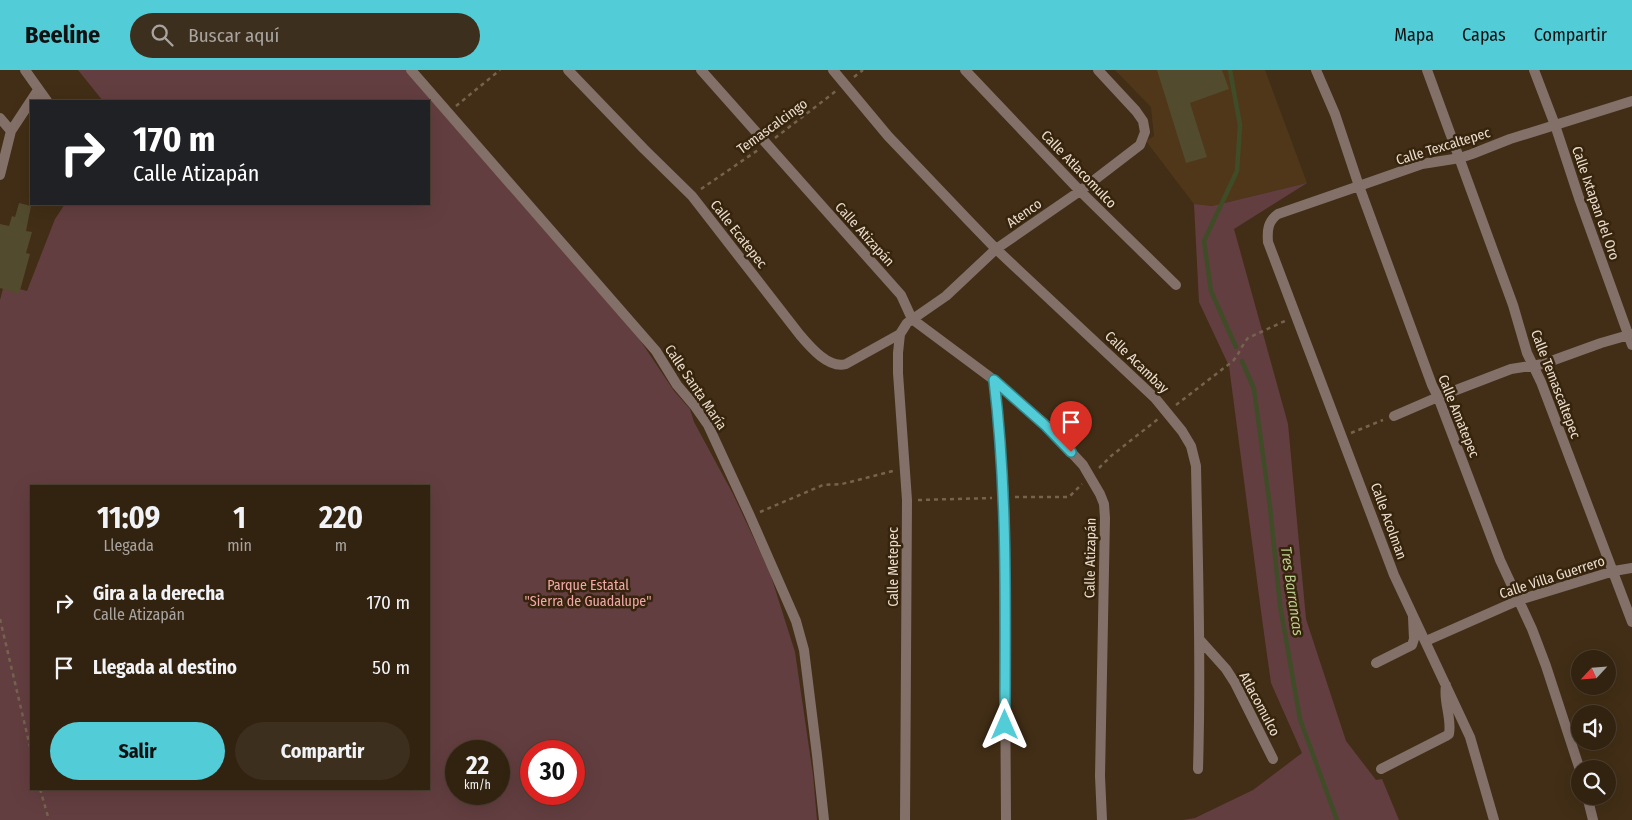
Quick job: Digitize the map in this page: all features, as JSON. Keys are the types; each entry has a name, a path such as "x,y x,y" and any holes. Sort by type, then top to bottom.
{"street":[{"path":"26,70 45,100"},
{"name":"Calle Santa María","path":"411,70 656,351 677,385 708,425 796,621 804,650 824,820"},
{"name":"Calle Ecatepec","path":"568,70 644,150 692,196 808,345 829,362 841,366 900,334"},
{"name":"Calle Atizapán","path":"701,70 901,295 912,319 994,380 1046,426 1083,465 1090,476 1102,499 1105,518 1100,776 1102,820"},
{"name":"Calle Acambay","path":"834,70 888,136 996,249 1155,398 1182,431 1194,455 1200,640 1198,769"},
{"name":"Calle Atlacomulco","path":"965,70 1080,191 1176,285"},
{"name":"Atenco","path":"912,319 946,296 996,249 1080,191 1140,145 1145,132 1145,126 1140,116 1098,70"},
{"name":"Calle Amatepec","path":"1316,70 1335,114 1359,186 1432,385 1500,560 1532,629 1546,666 1577,760"},
{"name":"Calle Temascaltepec","path":"1426,70 1513,305 1527,353 1534,365 1632,622"},
{"name":"Calle Ixtapan del Oro","path":"1534,70 1631,338"},
{"path":"31,100 38,90"},
{"name":"Calle Texcaltepec","path":"1268,228 1273,218 1278,214 1422,164 1460,158 1510,139 1632,101"},
{"path":"0,175 11,131 30,102"},
{"path":"0,118 11,131"},
{"name":"Calle Acolman","path":"1268,228 1268,242 1394,575 1470,737 1494,820"},
{"path":"900,334 912,319"},
{"name":"Calle Metepec","path":"900,334 898,372 906,500 905,820"},
{"path":"1394,416 1511,368 1543,364 1601,343 1631,338"},
{"path":"994,380 1004,498 1006,820"},
{"name":"Calle Villa Guerrero","path":"1426,641 1519,600 1632,568"},
{"path":"1376,663 1406,650 1412,645 1414,639 1413,612"},
{"name":"Atlacomulco","path":"1200,640 1226,669 1235,683 1273,759"},
{"path":"1381,769 1449,734 1450,724 1445,698 1446,684"},
{"path":"1589,805 1593,820"}],"path":[{"path":"447,113 500,70"},
{"name":"Temascalcingo","path":"692,196 766,144 863,70"},
{"path":"906,500 1069,497 1111,456 1233,361 1248,338 1297,315"},
{"path":"1343,437 1394,416"},
{"path":"750,516 823,485 842,484 904,468"},
{"path":"0,618 30,748"},
{"path":"40,790 48,820"}],"shaded area":[{"path":"1115,70 1265,70 1307,183 1212,206 1194,204 1146,141 1154,136 1151,107"}],"green space":[{"name":"Parque Estatal \"Sierra de Guadalupe\"","path":"78,70 411,70 624,316 674,391 690,409 694,422 733,494 770,573 795,652 813,775 817,820 0,820 0,300 4,285 27,291 55,219 64,205 430,205 430,100 102,100"},
{"path":"1307,183 1234,229 1288,424 1306,619 1346,741 1376,780 1382,779 1399,820 1183,820 1195,818 1253,790 1302,753 1271,683 1229,366 1199,302 1194,204 1212,206"}],"building":[{"path":"1157,70 1222,70 1229,89 1190,103 1207,157 1186,163"},
{"path":"19,203 31,206 26,231 32,232 26,253 30,254 19,294 0,288 0,224 9,226 12,216 15,217"}],"waterway":[{"name":"Tres Barrancas","path":"1230,70 1240,125 1237,171 1204,241 1211,291 1236,347"},
{"name":"Tres Barrancas","path":"1242,361 1254,389 1270,507 1280,605 1300,719 1337,820"}],"route":[{"path":"1005,725 1004,498 994,380 1046,426 1071,452"}]}
